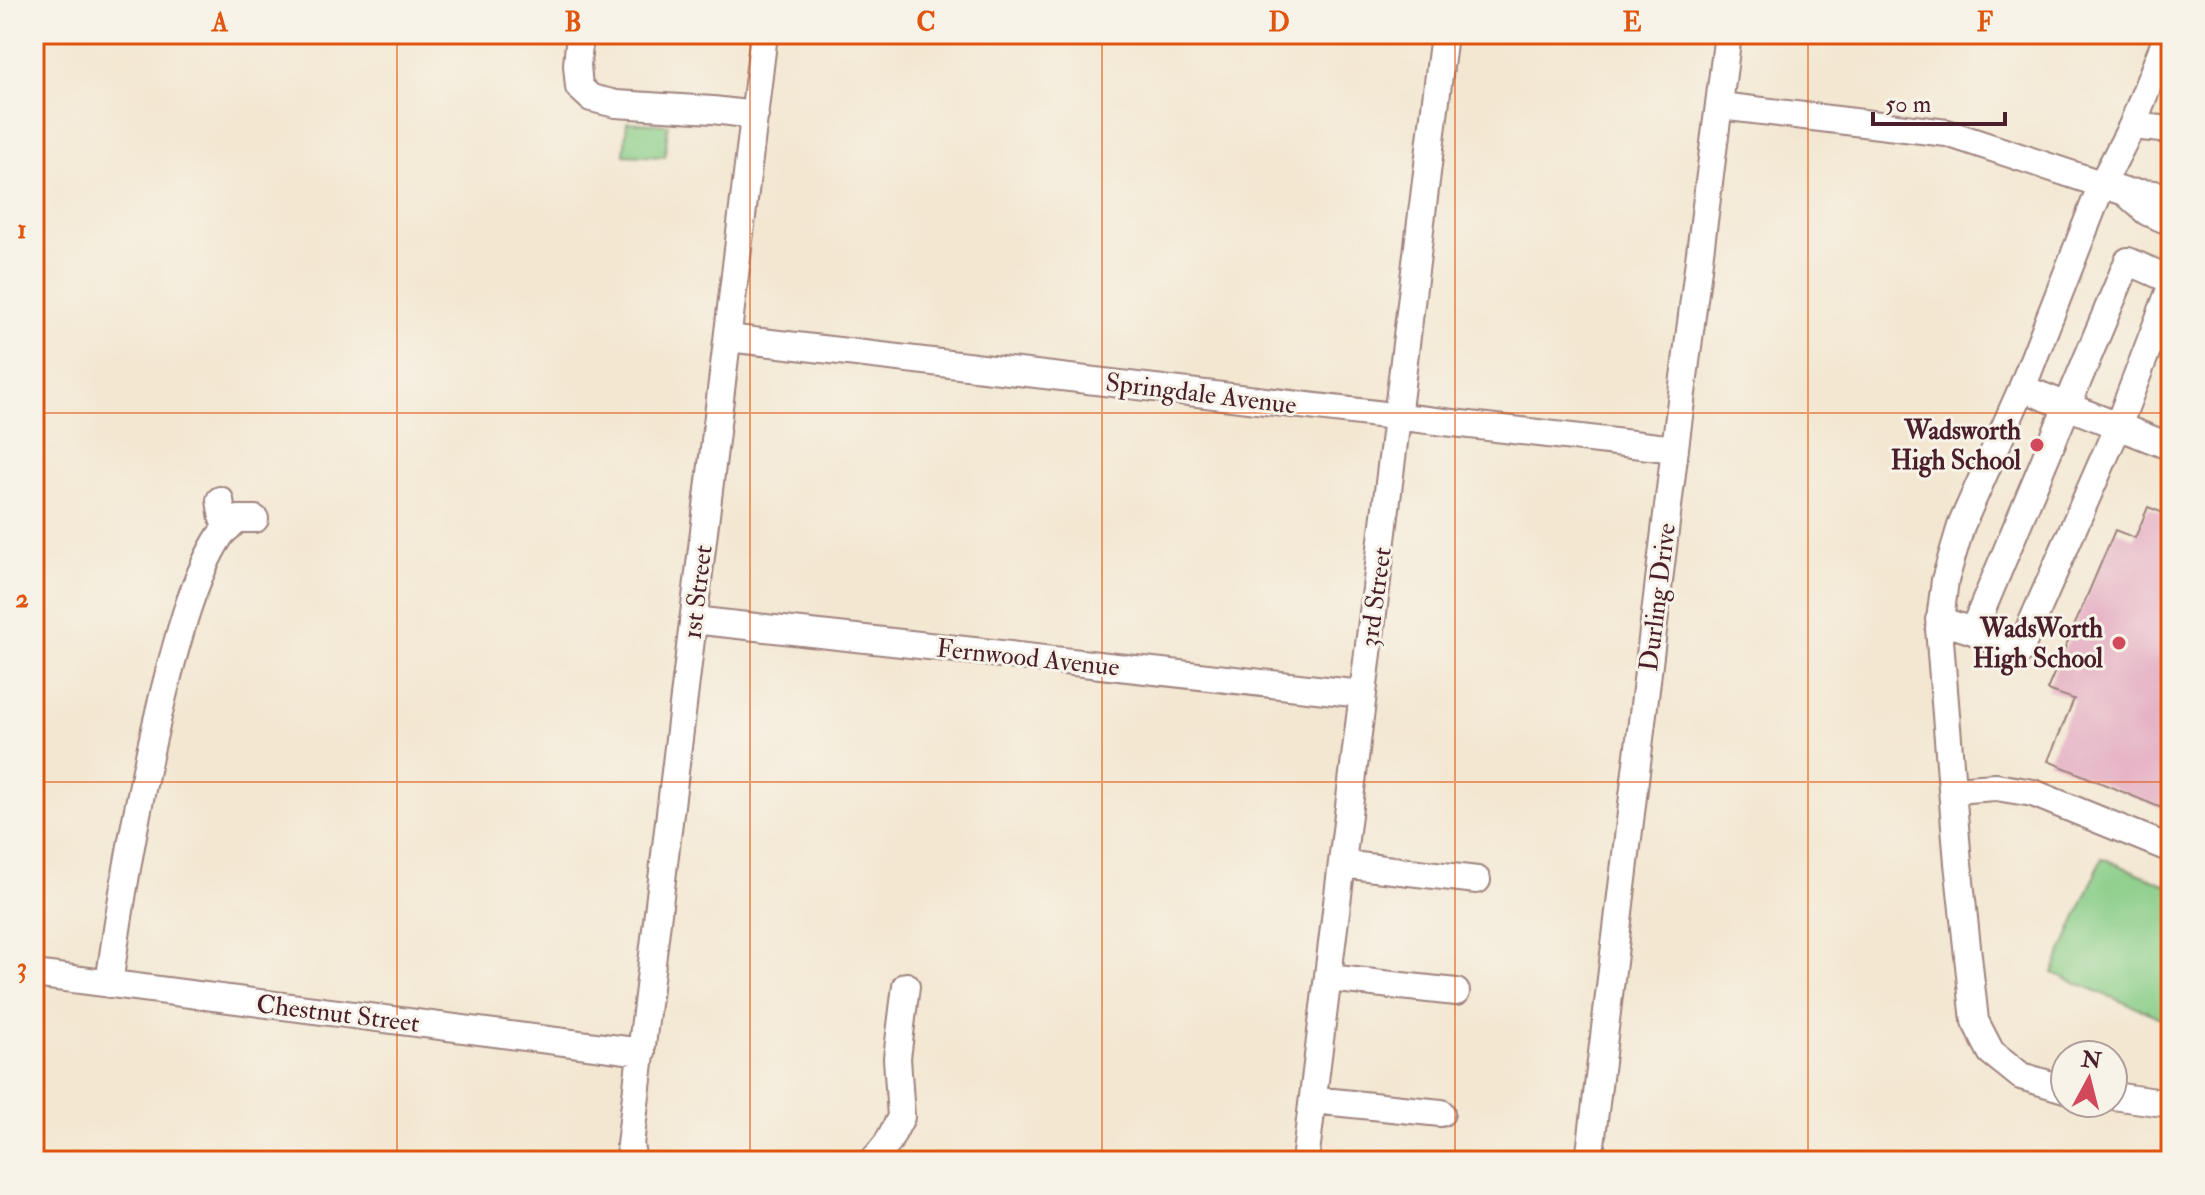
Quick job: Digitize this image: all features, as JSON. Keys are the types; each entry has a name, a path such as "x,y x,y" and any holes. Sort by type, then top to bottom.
{"street":[{"path":"580,34 577,65 579,87 591,98 616,104 755,115"},
{"name":"1st Street","path":"632,1155 764,34"},
{"name":"3rd Street","path":"1305,1161 1444,34"},
{"name":"Durling Drive","path":"1589,1161 1728,34"},
{"path":"2049,1084 2021,1076 1991,1052 1975,1021 1939,620 1945,580 1961,526 2114,188 2132,126 2168,34"},
{"path":"1720,106 1947,133 2114,188 2171,198"},
{"path":"2132,126 2171,130"},
{"path":"2114,188 2147,212 2171,222"},
{"path":"1973,631 2128,261 2171,280"},
{"path":"1939,620 1973,631 2019,652 2118,426 2171,287"},
{"name":"Springdale Avenue","path":"728,338 1675,449"},
{"path":"2022,388 2118,426 2168,437"},
{"path":"220,500 228,528"},
{"path":"109,984 118,917 155,727 182,624 221,534 238,519 255,519"},
{"name":"Fernwood Avenue","path":"693,620 1362,694"},
{"path":"1952,790 1996,787 2033,793 2171,849"},
{"path":"1342,864 1477,880"},
{"name":"Chestnut Street","path":"34,974 642,1052"},
{"path":"1328,978 1456,992"},
{"path":"873,1161 887,1144 901,1117 897,1058 906,986"},
{"path":"2129,1098 2171,1104"},
{"path":"1313,1100 1441,1113"}],"green space":[{"path":"627,122 668,125 665,157 624,155"},
{"path":"2102,858 2171,887 2171,1022 2053,973"}],"building":[{"name":"WadsWorth High School","path":"2148,507 2171,516 2171,812 2048,761 2074,699 2047,690 2115,530 2135,538"}],"place":[{"name":"Wadsworth High School","path":"2037,445"},
{"name":"WadsWorth High School","path":"2119,643"}]}
